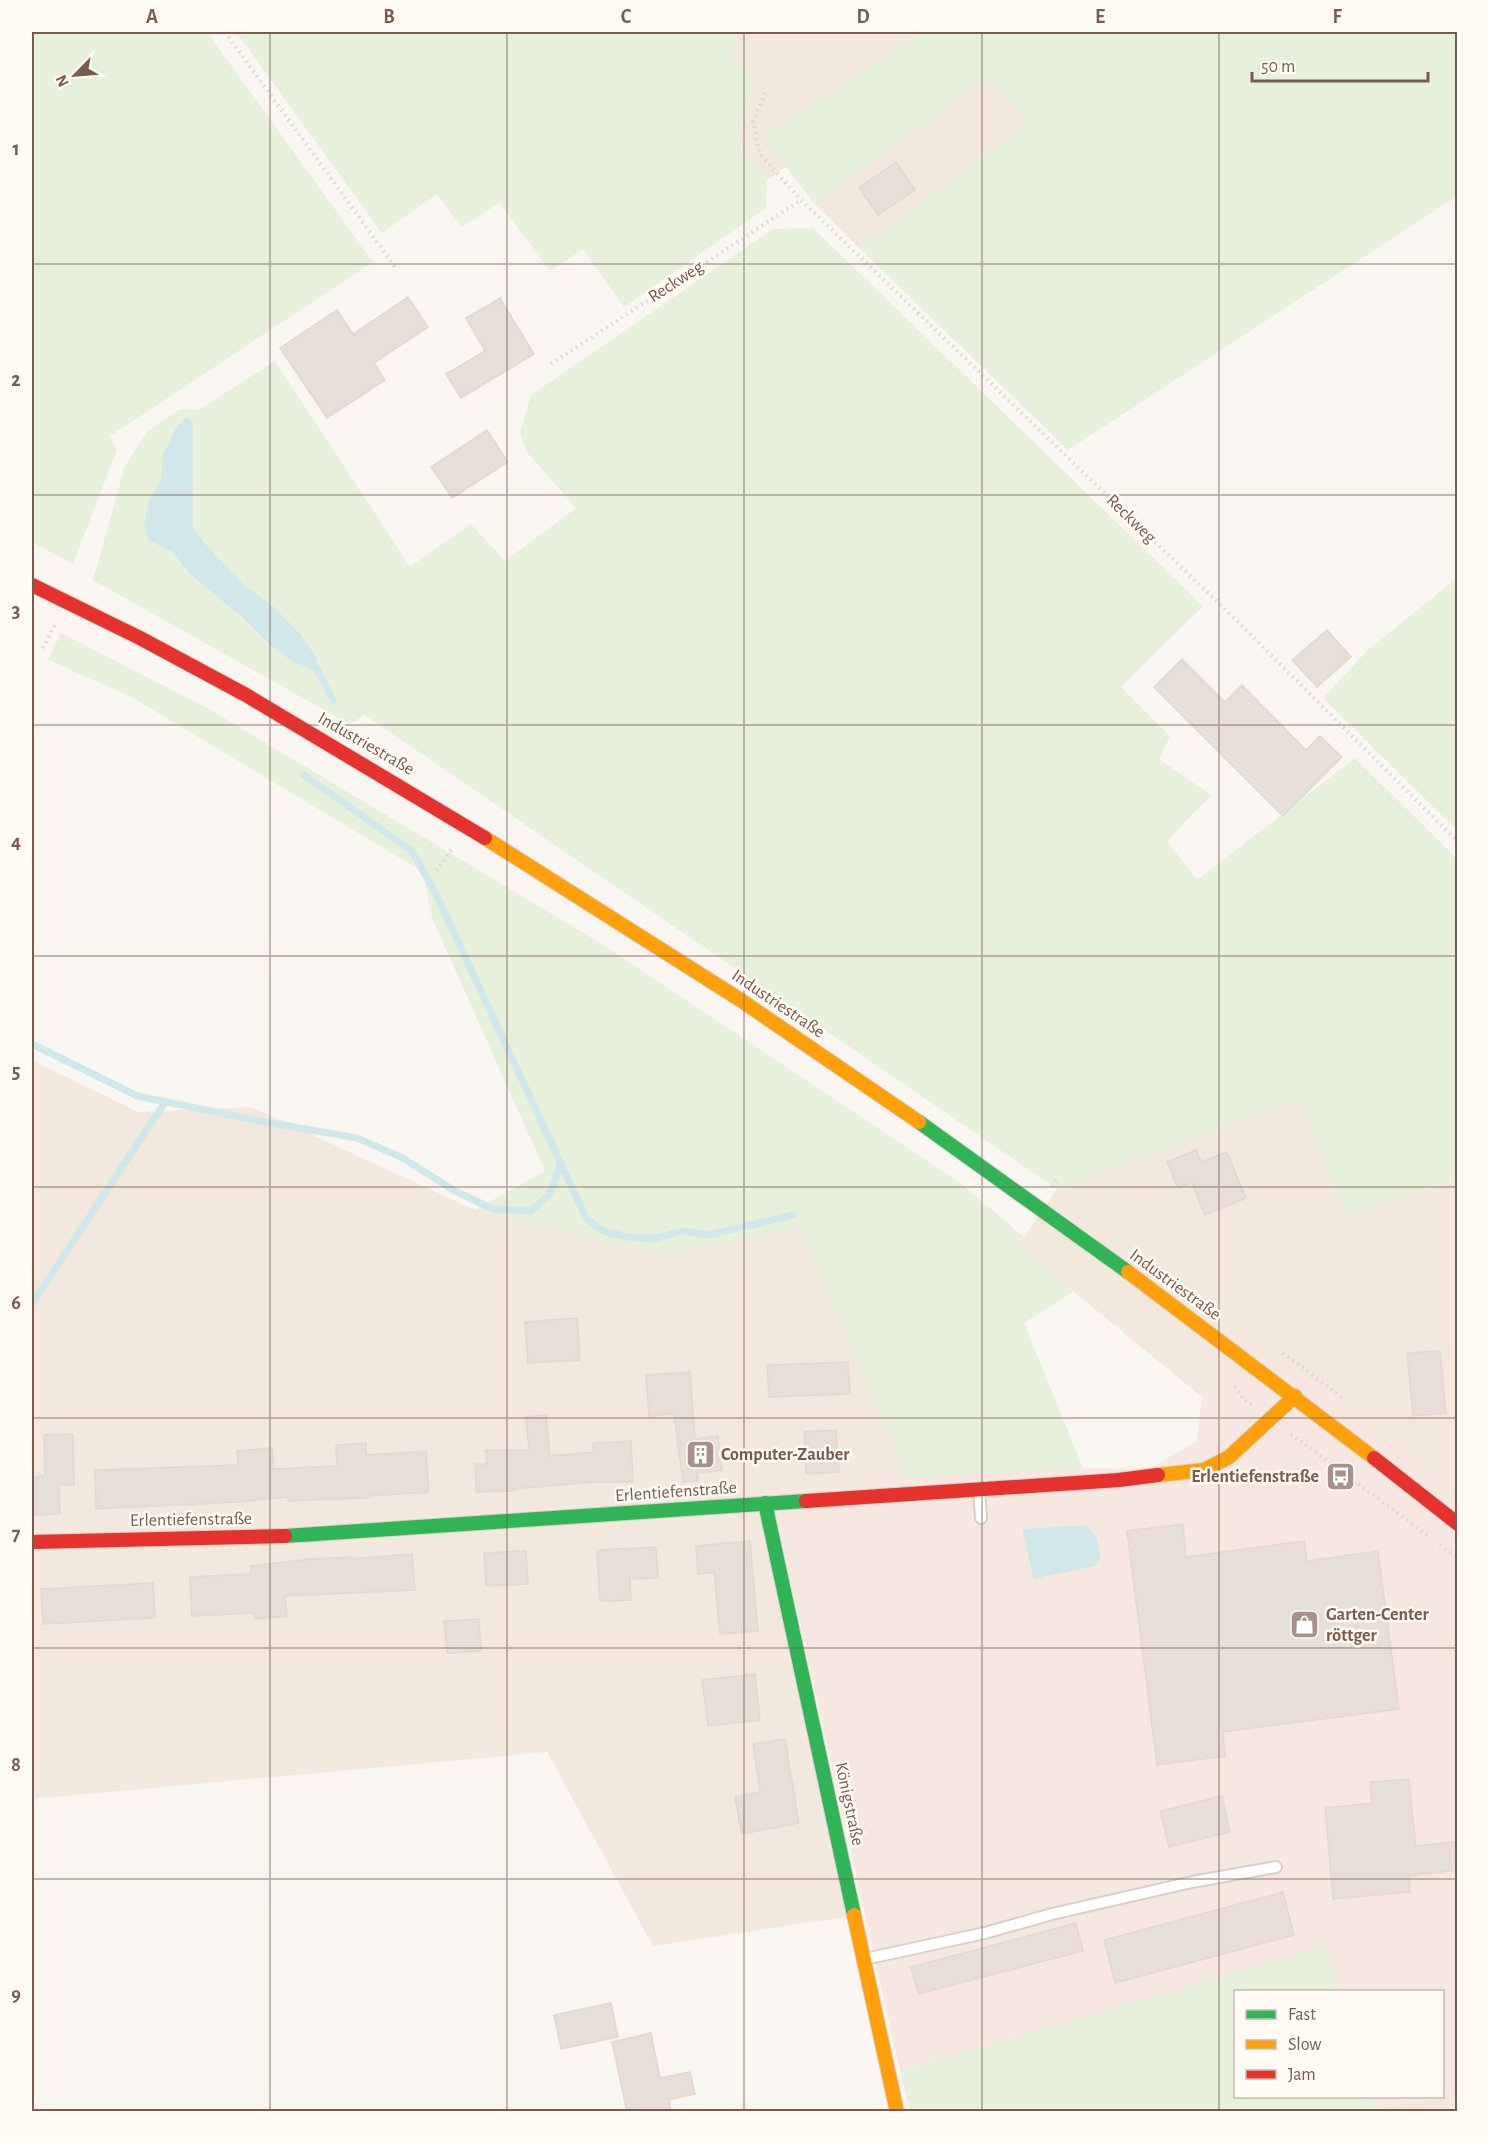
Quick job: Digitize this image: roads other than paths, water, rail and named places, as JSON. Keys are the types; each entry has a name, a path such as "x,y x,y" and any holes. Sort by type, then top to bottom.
{"street":[{"name":"Industriestraße","path":"32,585 245,694 420,797 592,903 780,1026 1038,1207 1295,1396 1458,1524"},
{"name":"Erlentiefenstraße","path":"32,1542 315,1535 1119,1480 1204,1470 1229,1457 1295,1396"},
{"name":"Königstraße","path":"765,1503 897,2112"}],"lane":[{"path":"979,1489 981,1518"},
{"path":"864,1959 985,1934 1052,1914 1192,1882 1276,1867"}],"water":[{"path":"186,417 193,422 193,526 202,540 243,584 274,607 300,634 317,658 317,669 294,663 191,575 172,552 148,540 144,524 149,502 161,479 163,455 176,428"},
{"path":"1086,1526 1097,1538 1100,1558 1094,1566 1034,1579 1022,1529"}],"waterway":[{"path":"309,664 317,669 333,700"},
{"path":"304,775 412,851 436,894 586,1218 603,1231 627,1237 653,1239 684,1231 708,1235 793,1215"},
{"path":"32,1044 137,1096 357,1138 401,1157 455,1191 493,1209 531,1211 550,1194 561,1163"},
{"path":"32,1304 165,1102"}],"place":[{"name":"Computer-Zauber","path":"700,1455"},
{"name":"Erlentiefenstraße","path":"1340,1477"},
{"name":"Garten-Center röttger","path":"1305,1625"}]}
